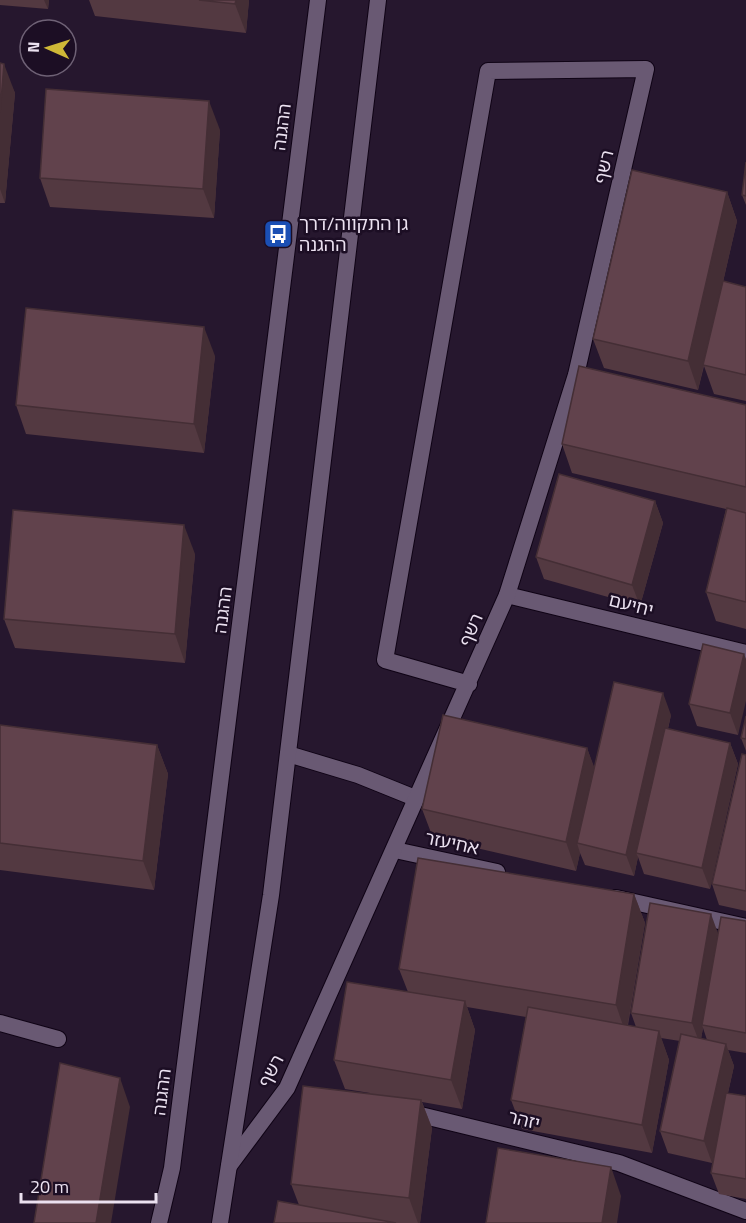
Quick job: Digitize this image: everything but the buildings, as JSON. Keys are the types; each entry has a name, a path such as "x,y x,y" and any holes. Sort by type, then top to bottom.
{"street":[{"name":"ההגנה","path":"159,1223 172,1168 318,0"},
{"path":"220,1223 271,895 378,0"},
{"name":"רשף","path":"230,1166 287,1088 395,850 415,798 469,684 507,595 582,376 646,69 489,71 385,660 469,684"},
{"name":"יחיעם","path":"507,595 746,653"},
{"path":"288,754 358,775 415,798"},
{"name":"אחיעזר","path":"395,850 512,876"},
{"path":"594,894 746,927"},
{"path":"0,1023 58,1039"},
{"path":"287,1088 309,1092"},
{"name":"יזהר","path":"395,1110 619,1163 746,1211"}],"place":[{"name":"גן התקווה/דרך ההגנה","path":"278,234"}]}
